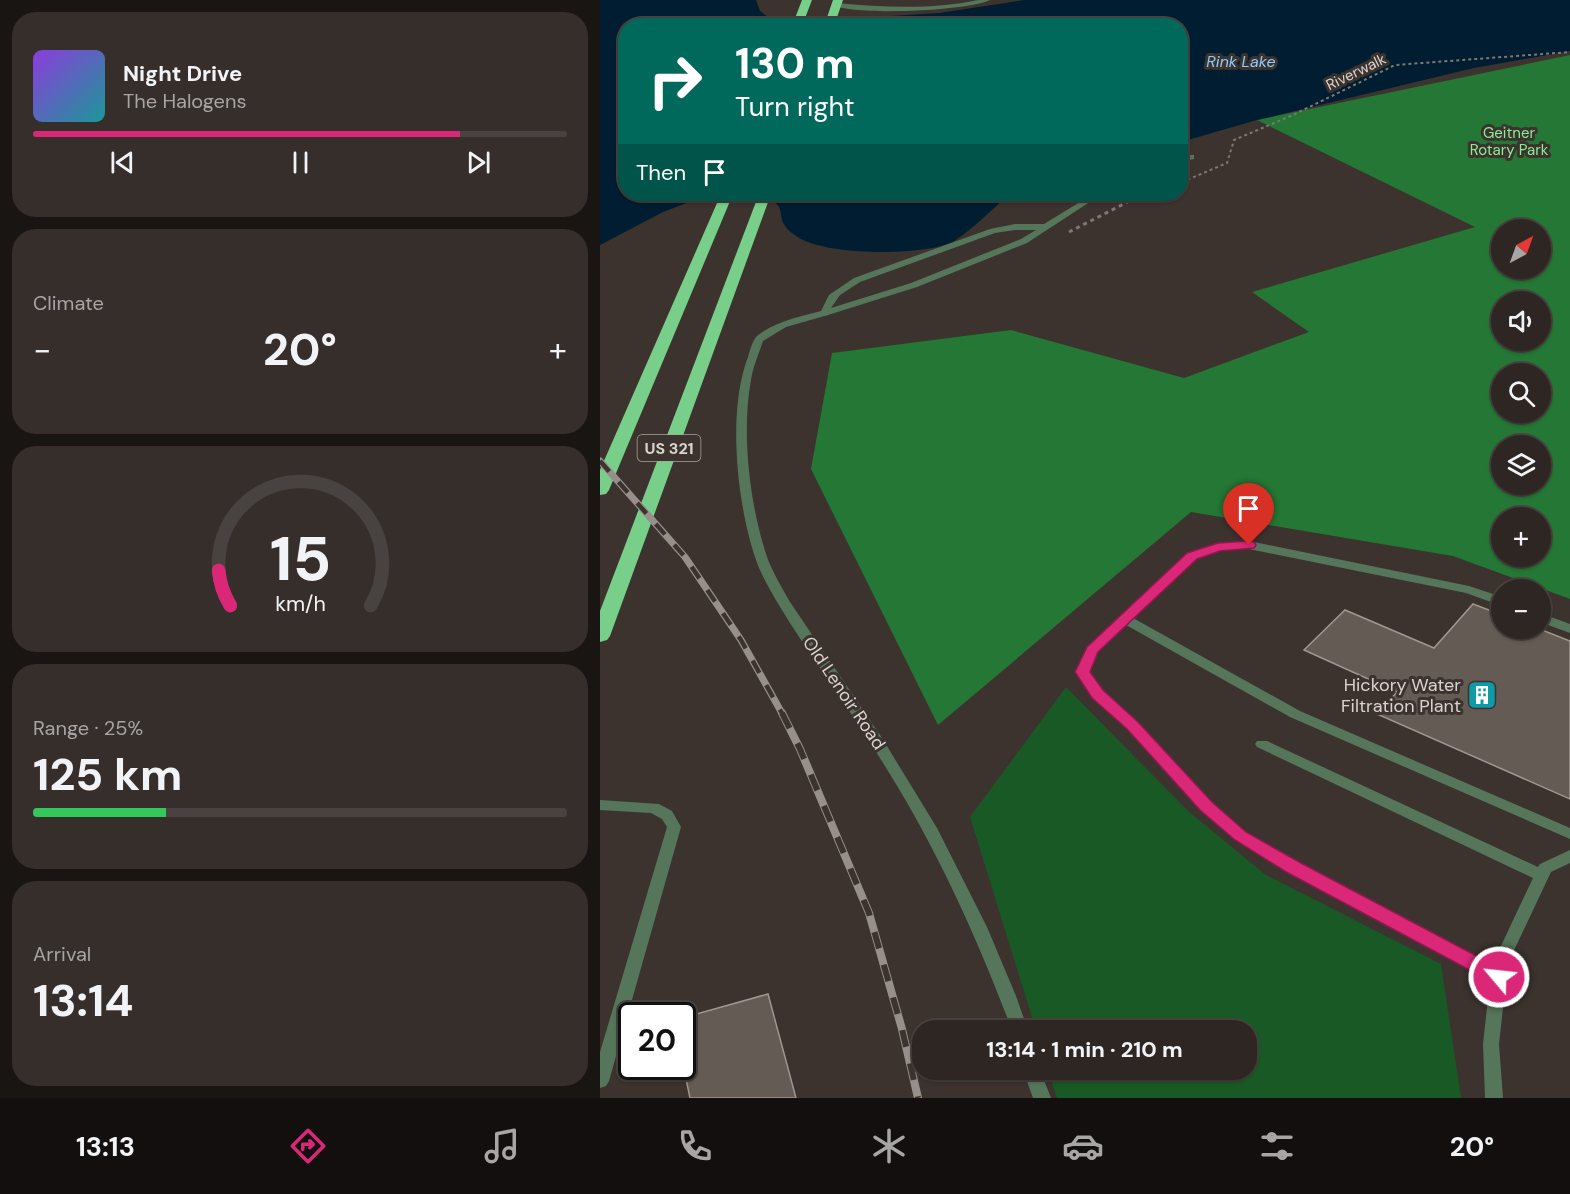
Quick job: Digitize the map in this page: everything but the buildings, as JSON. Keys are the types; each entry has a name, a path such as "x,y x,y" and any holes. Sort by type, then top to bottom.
{"highway":[{"path":"800,18 806,2"},
{"name":"US 321","path":"600,490 724,201"},
{"name":"US 321","path":"600,636 762,201"}],"street":[{"path":"836,5 913,8 987,0"},
{"path":"825,314 914,285 1024,241 1087,201"},
{"path":"825,314 828,301 836,292 857,280 993,231 1015,226 1044,227"},
{"name":"Old Lenoir Road","path":"825,314 783,325 759,339 745,381 743,435 748,510 769,577 835,683 891,762 923,816 975,920 1016,1020"},
{"path":"1491,598 1469,590 1249,545 1218,547 1192,556 1092,650 1082,672 1097,694 1132,725 1206,806 1240,836 1294,868 1499,977"},
{"path":"1125,619 1295,714 1570,834"},
{"path":"1551,621 1570,629"},
{"path":"1262,744 1542,876"},
{"path":"600,805 654,808 667,814 675,827 600,1081"},
{"path":"1494,1098 1491,1044 1500,963 1545,868 1570,856"},
{"path":"1036,1080 1042,1098"}],"path":[{"name":"Riverwalk","path":"1188,180 1227,163 1234,140 1293,115 1395,65 1570,52"}],"green space":[{"name":"Geitner Rotary Park","path":"1570,55 1570,599 1551,592 1551,579 1516,579 1453,556 1191,512 938,725 811,469 832,353 1011,330 1184,378 1309,332 1252,292 1475,227 1257,120"},
{"path":"1066,687 1189,812 1266,875 1441,964 1461,1098 1057,1098 1051,1080 1257,1080 1257,1020 1033,1020 970,817"}],"water":[{"name":"Rink Lake","path":"600,0 756,0 760,11 769,18 618,18 618,201 692,201 663,212 600,245"},
{"name":"Rink Lake","path":"1024,0 1570,0 1570,51 1474,68 1257,120 1188,140 1188,18 858,18 939,13"},
{"path":"1002,201 950,243 897,252 853,251 801,239 785,226 780,209 774,202"}],"railway":[{"path":"600,461 685,557 741,640 783,715"},
{"path":"783,715 800,749 869,913 902,1029 918,1098"}],"place":[{"name":"Hickory Water Filtration Plant","path":"1482,695"}],"route":[{"path":"1249,545 1218,547 1192,556 1092,650 1082,672 1097,694 1132,725 1206,806 1240,836 1294,868 1499,977"}]}
